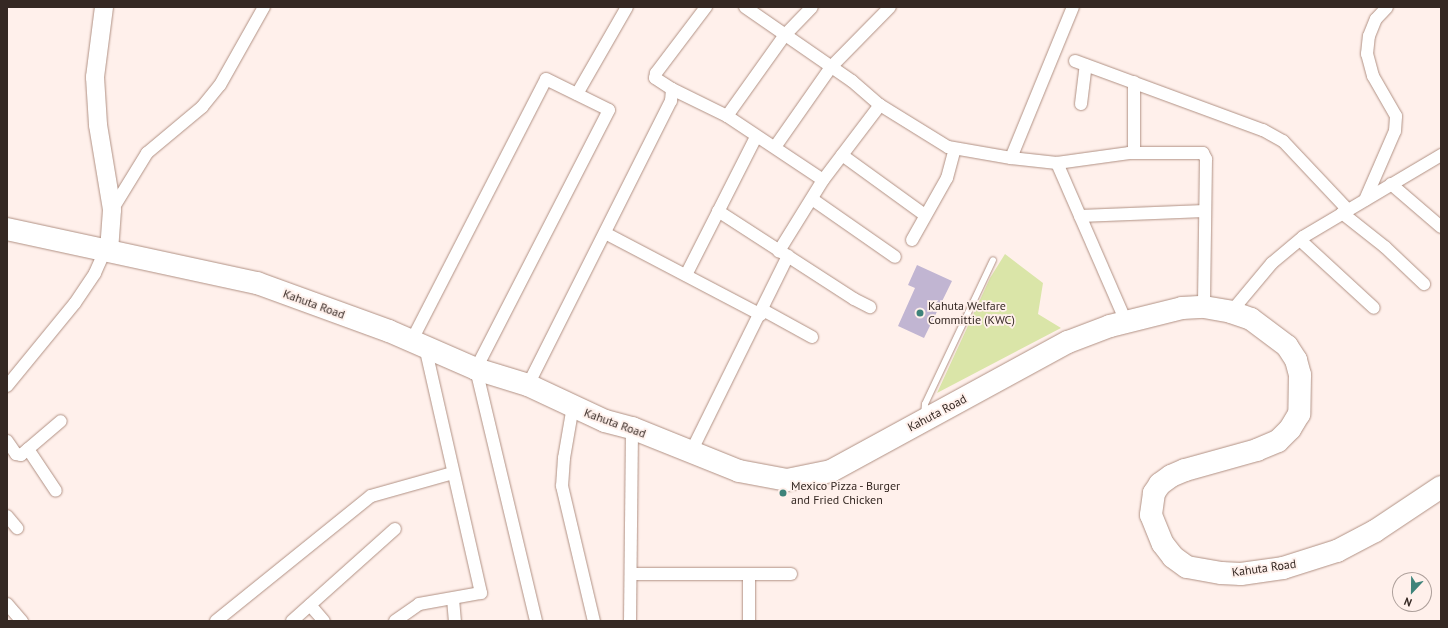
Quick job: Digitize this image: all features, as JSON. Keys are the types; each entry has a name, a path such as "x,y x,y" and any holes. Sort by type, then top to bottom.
{"highway":[{"name":"Kahuta Road","path":"7,229 257,283 419,343 476,369 528,386 606,421 632,428 740,471 787,480 831,471 1068,342 1126,322 1182,308 1204,307 1231,312 1251,319 1287,346 1296,360 1300,375 1299,414 1290,429 1278,441 1257,450 1185,470 1171,476 1160,484 1154,493 1151,515 1163,544 1173,557 1188,567 1221,574 1241,574 1283,568 1337,551 1375,530 1434,491"}],"street":[{"path":"7,386 75,303 95,273 107,251 112,210 98,125 95,77 104,7"},
{"path":"112,210 147,153 202,106 220,85 264,7"},
{"path":"577,94 627,7"},
{"path":"706,7 656,73 655,78 672,90 696,99 726,116 823,180"},
{"path":"745,7 784,36 831,67 880,105 929,138 955,149 1011,158 1057,163 1134,153 1203,153 1206,158 1204,307"},
{"path":"726,116 784,36 812,7"},
{"path":"775,147 831,67 890,7"},
{"path":"1011,158 1073,7"},
{"path":"1365,200 1395,131 1396,116 1372,76 1368,54 1369,36 1376,19 1387,7"},
{"path":"1081,104 1080,63 1263,130 1283,141 1345,212 1424,284"},
{"path":"395,621 419,604 481,593 453,473 419,343 546,79 609,110 476,369 536,621"},
{"path":"1134,82 1134,153"},
{"path":"528,386 670,100 672,90"},
{"path":"691,452 762,313 784,253 812,199 823,180 880,105"},
{"path":"686,275 756,137"},
{"path":"912,240 947,178 955,149"},
{"path":"842,155 925,215"},
{"path":"1231,312 1238,300 1272,263 1300,240 1441,155"},
{"path":"1057,163 1126,322"},
{"path":"1391,184 1441,227"},
{"path":"812,199 895,257"},
{"path":"718,211 870,307"},
{"path":"1080,216 1205,211"},
{"path":"605,233 812,337"},
{"path":"1300,240 1374,308"},
{"path":"573,406 564,458 562,486 594,621"},
{"path":"7,441 16,454 21,455 61,421"},
{"path":"630,621 632,428"},
{"path":"28,449 56,491"},
{"path":"216,621 370,496 453,473"},
{"path":"7,516 17,528"},
{"path":"292,621 395,530"},
{"path":"631,574 791,574"},
{"path":"749,574 749,621"},
{"path":"453,599 455,621"},
{"path":"7,604 17,620"},
{"path":"310,605 324,621"}],"lane":[{"path":"925,420 923,412 925,404 993,260"}],"green space":[{"path":"1005,254 1043,283 1038,314 1061,328 937,393 990,278"}],"building":[{"name":"Kahuta Welfare Committie (KWC)","path":"917,265 952,281 924,338 898,326 915,288 908,285"}],"place":[{"name":"Kahuta Welfare Committie (KWC)","path":"920,313"},
{"name":"Mexico Pizza - Burger and Fried Chicken","path":"783,493"}]}
